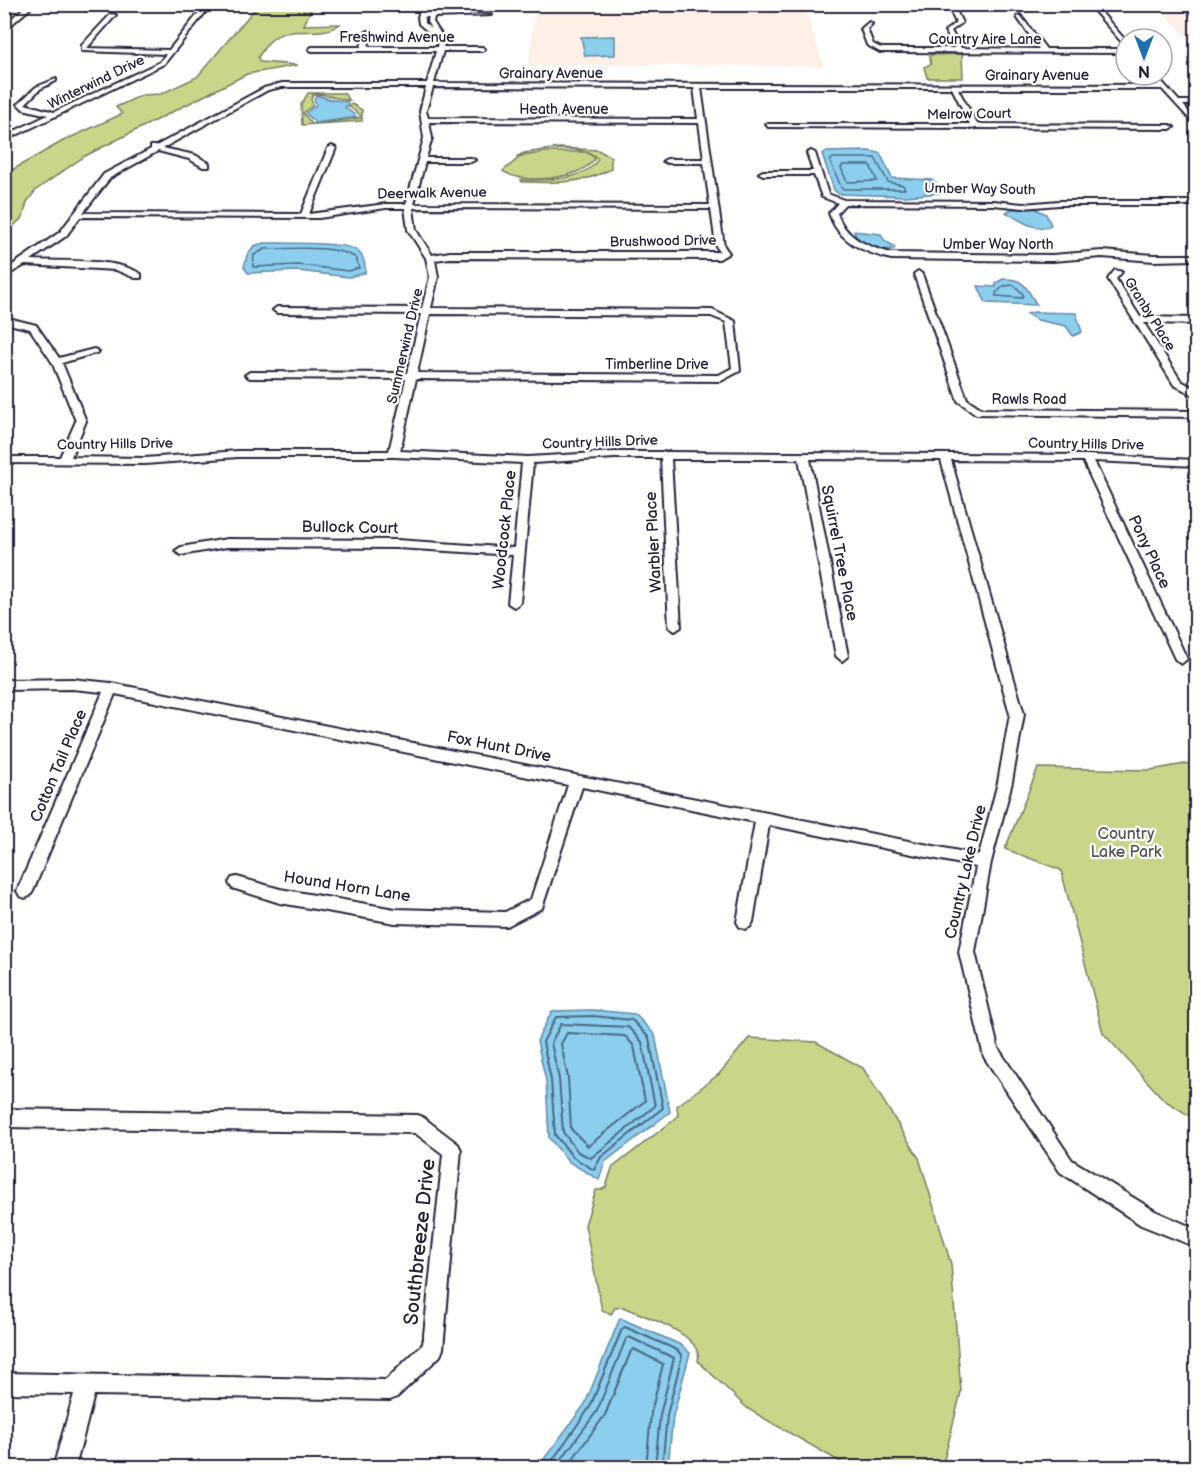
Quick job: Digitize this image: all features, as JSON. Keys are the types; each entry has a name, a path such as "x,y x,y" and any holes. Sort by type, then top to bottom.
{"street":[{"path":"4,29 32,4"},
{"name":"Winterwind Drive","path":"4,139 162,63 209,4"},
{"path":"425,4 422,15 424,27 441,39"},
{"path":"431,15 435,4"},
{"path":"950,4 959,23 948,31 959,51"},
{"path":"1091,4 1114,31"},
{"path":"113,15 84,46 84,50 171,52"},
{"path":"422,15 489,15"},
{"name":"Summerwind Drive","path":"394,454 434,277 430,258 412,230 409,206 428,138 423,111 440,49 441,39 430,22 431,15"},
{"path":"1020,17 1044,51"},
{"name":"Country Aire Lane","path":"869,24 864,29 870,45 880,50 1114,51"},
{"path":"364,48 368,33"},
{"name":"Freshwind Avenue","path":"312,49 482,49"},
{"path":"54,80 38,88 21,104 25,108 56,115"},
{"name":"Grainary Avenue","path":"4,275 63,234 107,176 154,148 266,89 282,85 1114,87"},
{"name":"Brushwood Drive","path":"430,258 450,255 719,255 725,253 720,246 697,86"},
{"path":"954,87 975,126"},
{"path":"1163,87 1197,124"},
{"path":"1177,103 1197,103"},
{"name":"Heath Avenue","path":"425,120 702,121"},
{"name":"Melrow Court","path":"768,125 1170,127"},
{"path":"154,148 192,157 206,165"},
{"path":"304,216 332,148"},
{"path":"811,153 825,195 843,202"},
{"path":"423,160 471,160"},
{"path":"667,161 708,161"},
{"path":"763,173 817,173"},
{"name":"Umber Way South","path":"843,202 993,203 1023,206 1059,203 1197,203"},
{"name":"Umber Way North","path":"843,202 833,213 836,223 858,246 891,256 1052,258 1102,254 1154,258 1197,258"},
{"name":"Deerwalk Avenue","path":"79,215 304,216 335,215 380,206 715,207"},
{"path":"23,262 117,267 138,276"},
{"name":"Granby Place","path":"1118,272 1112,279 1177,383 1197,393"},
{"name":"Rawls Road","path":"918,274 963,401 980,412 1197,414"},
{"name":"Timberline Drive","path":"250,375 721,378 737,369 730,321 712,313 277,310"},
{"path":"1138,320 1197,321"},
{"path":"4,321 33,327 57,362 81,421 64,461"},
{"path":"57,362 94,352"},
{"name":"Country Hills Drive","path":"4,460 145,461 238,454 394,454 528,460 615,455 666,455 1086,458 1197,463"},
{"name":"Warbler Place","path":"666,455 675,627"},
{"name":"Squirrel Tree Place","path":"804,456 842,656"},
{"name":"Country Lake Drive","path":"945,457 1017,714 1005,782 984,862 967,952 990,1051 1066,1166 1148,1218 1197,1238"},
{"name":"Pony Place","path":"1086,458 1181,660"},
{"name":"Woodcock Place","path":"514,603 528,460"},
{"name":"Bullock Court","path":"181,551 227,543 396,544 519,552"},
{"name":"Fox Hunt Drive","path":"4,686 72,684 111,688 984,862"},
{"name":"Cotton Tail Place","path":"26,891 111,688"},
{"name":"Hound Horn Lane","path":"237,883 280,896 395,916 507,919 537,903 577,780"},
{"path":"745,922 763,817"},
{"name":"Southbreeze Drive","path":"4,1118 418,1124 452,1150 433,1349 390,1390 4,1383"},
{"path":"64,1467 87,1383"}],"shaded area":[{"path":"536,4 804,5 824,66 571,65 528,67"},
{"path":"1157,5 1196,5 1196,42 1191,42"}],"green space":[{"path":"258,5 313,5 304,25 340,24 323,31 285,33 277,36 258,57 260,62 298,65 247,74 85,156 36,190 27,202 23,217 5,234 5,174 63,141 122,114 116,107 142,95 161,94 197,77"},
{"path":"962,54 963,78 927,78 924,67 931,64 929,55"},
{"path":"308,93 344,93 350,101 320,94 313,95 311,99 313,105 303,113 312,124 360,118 360,115 348,106 352,104 362,110 362,121 302,125 301,105"},
{"path":"559,148 598,150 611,157 611,169 579,180 522,182 521,180 552,180 574,176 584,172 598,159 591,154 570,149 546,150 516,157 524,153"},
{"path":"544,152 586,152 595,158 578,171 551,178 523,178 503,171 520,157"},
{"name":"Country Lake Park","path":"1196,762 1196,1120 1164,1100 1103,1033 1061,870 1005,849 1038,768 1151,770"},
{"path":"749,1038 816,1042 863,1068 919,1158 951,1264 961,1392 944,1460 905,1467 849,1467 748,1409 698,1361 697,1351 692,1342 682,1334 623,1307 615,1308 611,1314 602,1310 585,1225 596,1190 606,1187 612,1168 675,1119 678,1115 677,1106 719,1074"}],"water":[{"path":"615,36 615,55 585,56 581,37"},
{"path":"318,95 347,102 345,107 357,117 315,123 306,113 316,105 314,98"},
{"path":"868,151 880,153 892,178 932,180 937,184 940,193 906,196 839,194 834,190 822,154"},
{"path":"1034,208 1046,214 1051,225 1040,228 1006,212 1012,209"},
{"path":"854,231 881,234 884,240 895,247 894,249 875,249 864,245 856,237"},
{"path":"264,243 310,243 354,249 362,256 365,273 349,277 298,271 248,273 244,267 247,255 254,246"},
{"path":"1003,279 1021,282 1037,305 986,303 978,286 996,287 996,283"},
{"path":"1034,312 1076,313 1082,332 1073,336 1066,326 1037,320 1027,314"},
{"path":"593,1010 635,1014 655,1035 670,1112 605,1162 599,1180 569,1162 549,1138 546,1081 537,1041 552,1011"},
{"path":"620,1318 681,1345 690,1353 673,1416 668,1467 540,1467 585,1404"}]}
